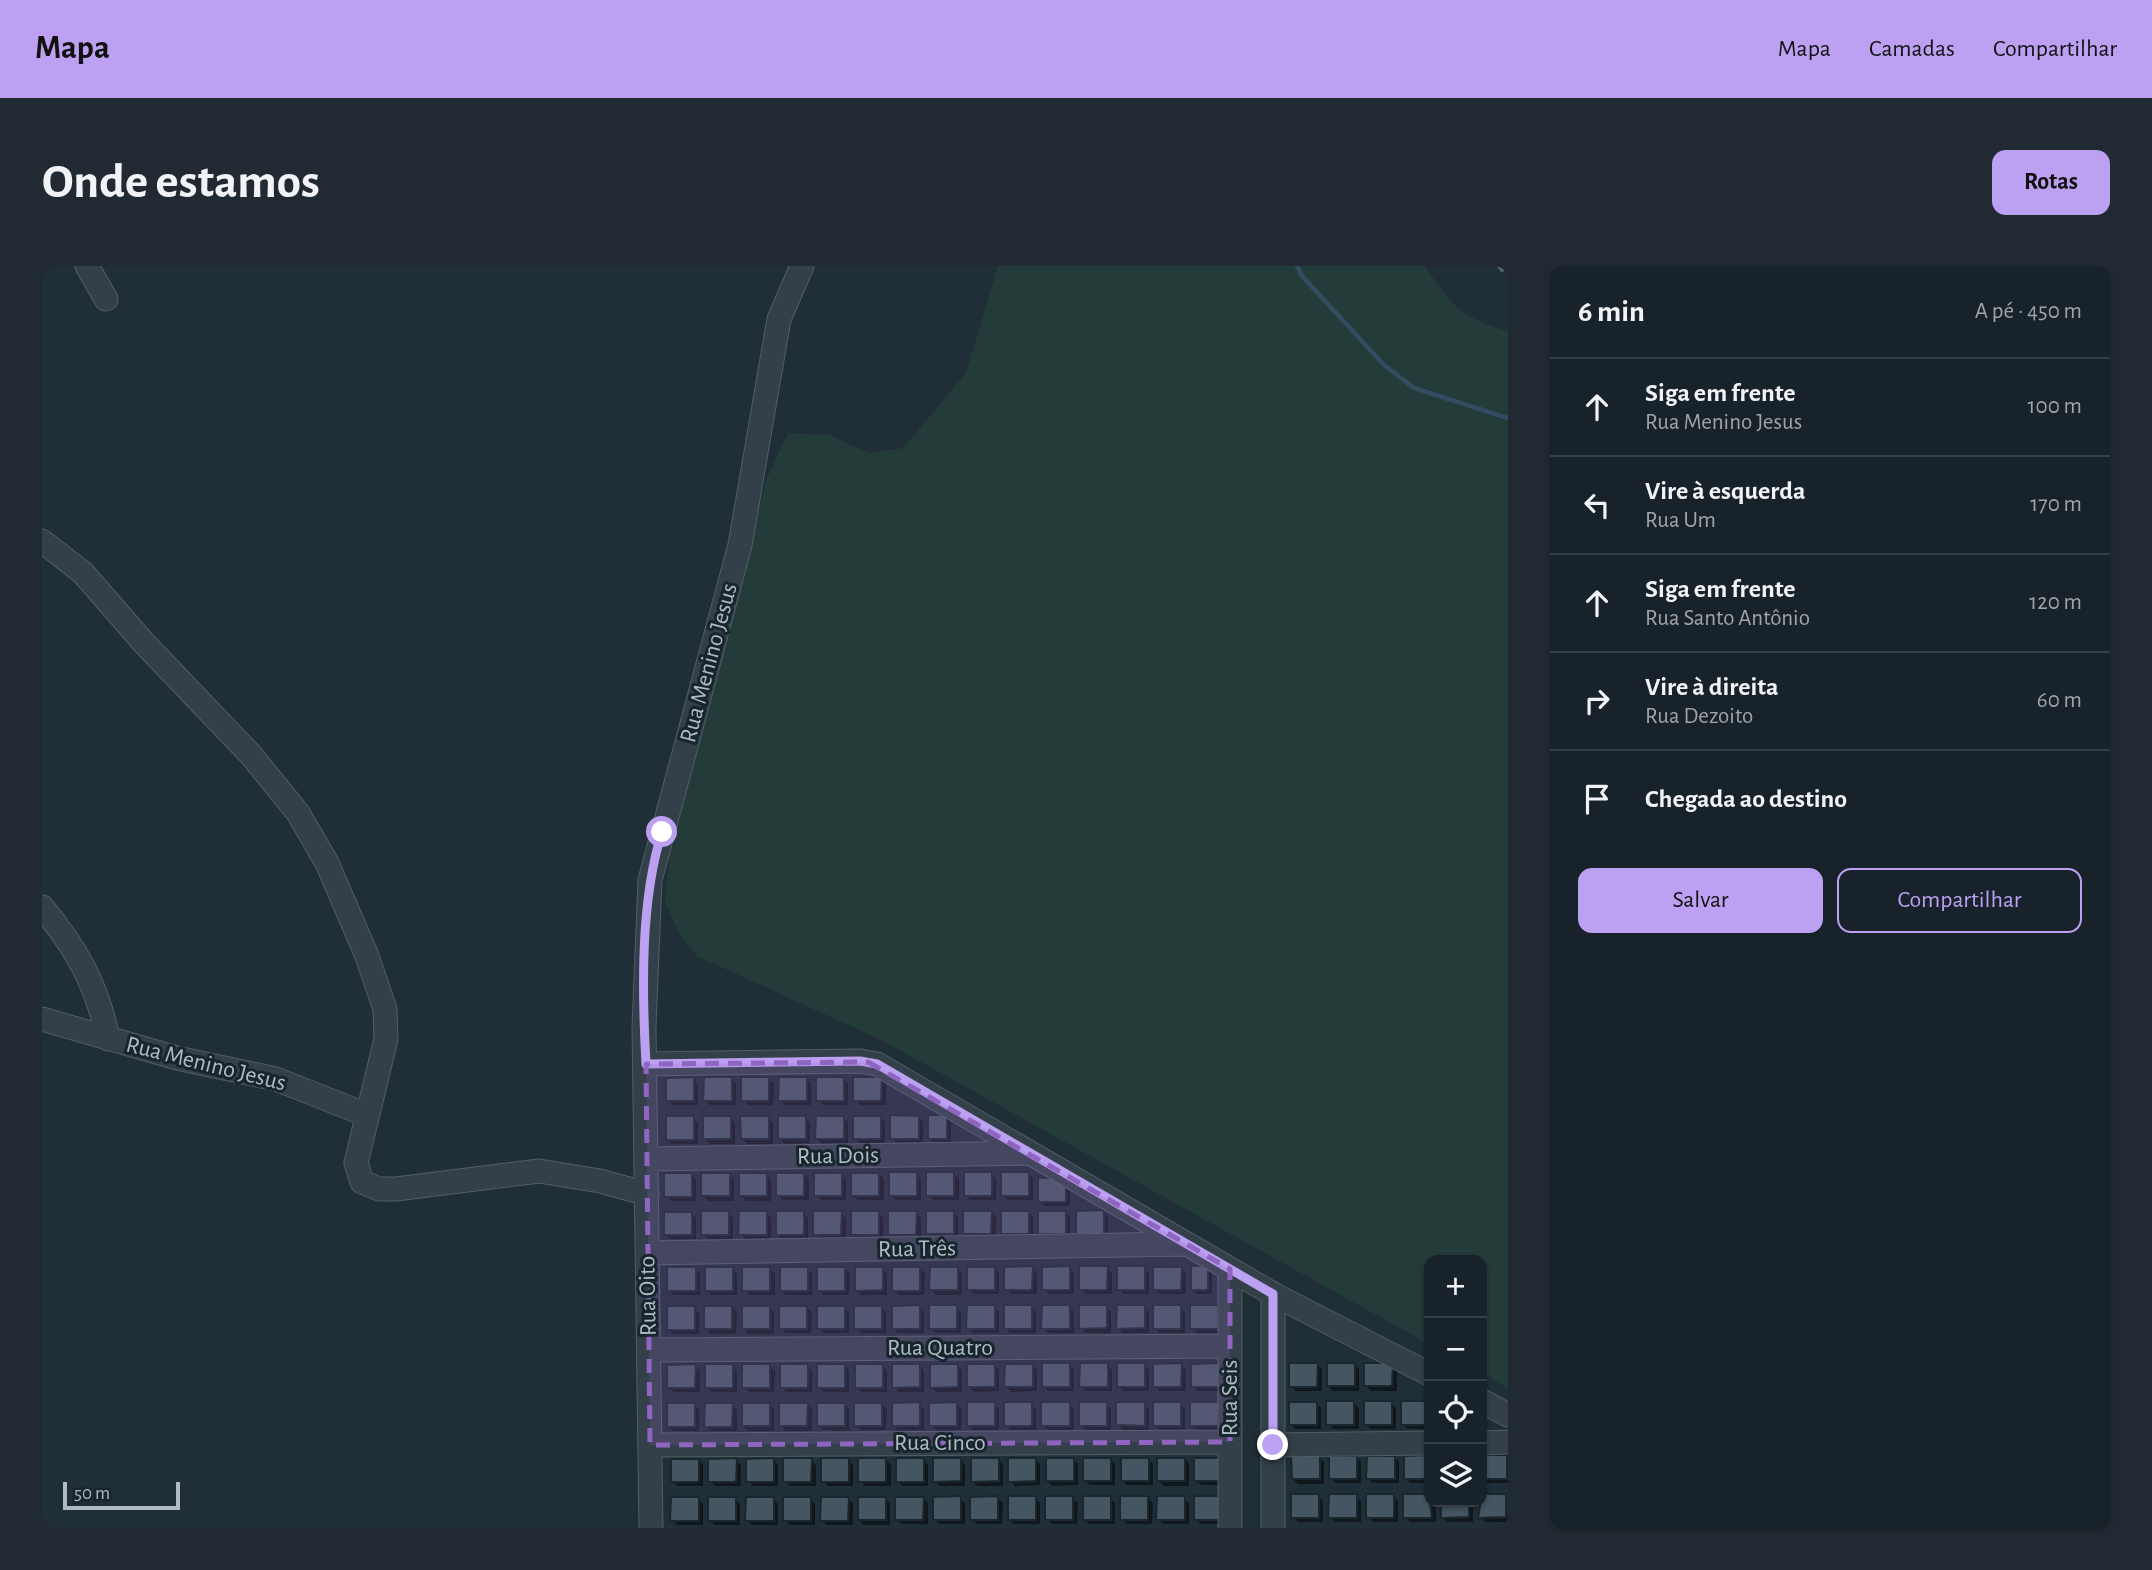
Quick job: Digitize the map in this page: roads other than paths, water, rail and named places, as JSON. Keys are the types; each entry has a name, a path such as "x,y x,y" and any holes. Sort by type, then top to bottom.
{"street":[{"path":"87,266 106,299"},
{"name":"Rua Menino Jesus","path":"646,1064 647,921 655,854 678,784 738,556 779,319 802,266"},
{"path":"42,541 83,573 251,755 304,823 347,905 385,1009 386,1039 367,1115 357,1170 362,1182 379,1189 416,1188 539,1171 600,1181 647,1194"},
{"path":"42,907 78,954 96,990 108,1039"},
{"name":"Rua Menino Jesus","path":"42,1019 177,1059 276,1079 367,1115"},
{"path":"646,1064 860,1061 877,1064 1273,1294 1424,1371"},
{"name":"Rua Oito","path":"646,1064 651,1528"},
{"name":"Rua Dois","path":"647,1159 1030,1153"},
{"name":"Rua Três","path":"648,1253 1187,1244"},
{"name":"Rua Seis","path":"1230,1269 1230,1528"},
{"path":"1273,1294 1273,1528"},
{"name":"Rua Quatro","path":"649,1350 1230,1346"},
{"path":"1487,1404 1508,1415"},
{"name":"Rua Cinco","path":"650,1445 1230,1442"},
{"path":"1487,1443 1508,1442"},
{"path":"1273,1445 1424,1443"}],"waterway":[{"path":"1297,266 1302,276 1384,365 1414,388 1508,418"}],"railway":[{"path":"1499,266 1508,276"}]}
